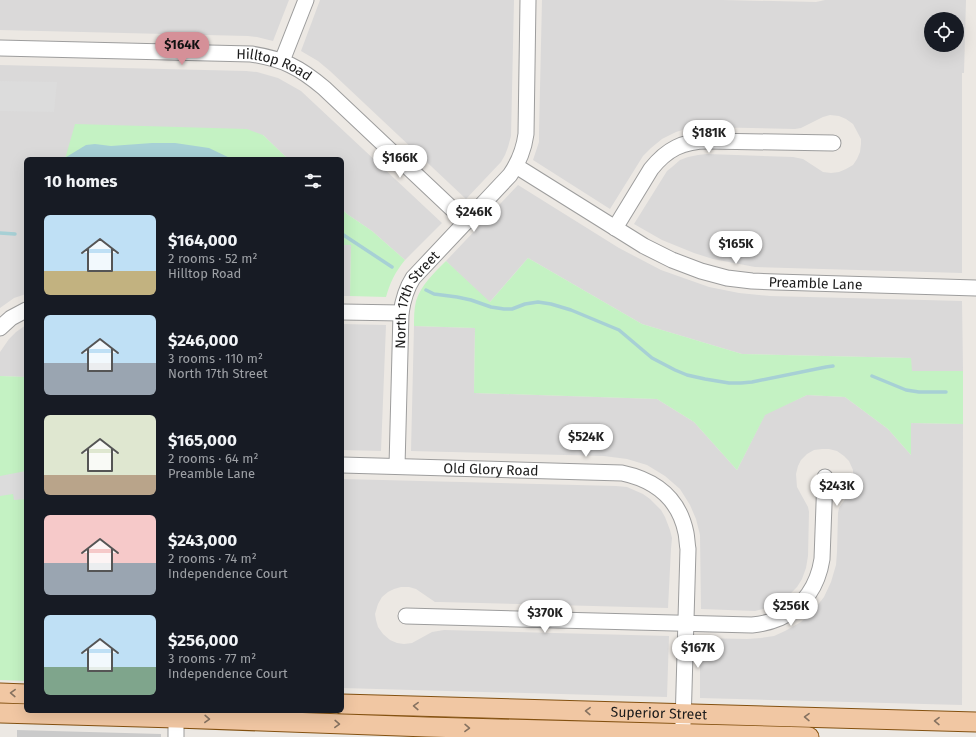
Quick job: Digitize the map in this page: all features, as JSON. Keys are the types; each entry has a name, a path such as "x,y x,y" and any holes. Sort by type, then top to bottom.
{"main road":[{"path":"0,693 24,694"},
{"name":"Superior Street","path":"344,704 976,722"},
{"name":"Superior Street","path":"0,713 176,714 427,727 809,737"}],"street":[{"path":"282,61 306,0"},
{"name":"North 17th Street","path":"397,466 402,303 405,293 413,278 510,175 516,166 522,151 526,134 528,0"},
{"name":"Hilltop Road","path":"0,48 251,54 282,61 308,75 324,88 466,222"},
{"path":"615,228 658,160 670,150 680,145 689,142 708,141 833,143"},
{"name":"Preamble Lane","path":"516,166 644,246 672,260 701,271 727,278 770,282 976,288"},
{"path":"0,328 11,318 24,311"},
{"path":"344,312 401,313"},
{"name":"Old Glory Road","path":"344,465 622,473 648,481 659,488 677,509 687,534 688,549 683,733"},
{"path":"406,616 686,624 752,625 766,623 791,612 810,592 816,580 820,568 822,550 825,477"},
{"path":"176,714 176,737"}],"shaded area":[{"path":"0,0 289,0 273,41 248,36 0,30"},
{"path":"320,0 514,0 511,136 505,155 501,162 466,199 330,71 318,61 301,51"},
{"path":"542,0 723,0 816,2 825,0 966,0 964,73 962,73 962,273 755,267 713,259 694,253 662,240 634,224 667,171 680,160 688,157 707,154 793,157 803,159 823,172 839,172 846,169 853,165 857,159 860,152 861,139 853,124 839,116 830,115 823,117 801,128 795,129 701,127 689,128 676,132 662,139 643,156 610,209 533,160 539,142"},
{"path":"0,65 246,71 257,72 278,78 301,91 442,223 405,260 372,231 344,211 344,157 286,157 263,135 82,157 24,157 24,295 14,298 0,308"},
{"path":"0,81 57,82 54,112 0,111"},
{"path":"518,185 619,248 661,270 709,287 739,293 770,296 962,301 963,371 911,371 911,358 742,354 642,324 528,258 489,303 446,261"},
{"path":"344,245 351,245 350,296 344,296"},
{"path":"344,324 386,325 381,451 344,450"},
{"path":"24,326 24,377 0,376 0,352 16,332"},
{"path":"414,326 475,328 474,393 657,399 694,422 737,470 765,414 807,395 845,397 888,429 911,455 911,423 963,424 962,705 700,698 700,638 747,639 774,636 801,622 813,611 824,597 831,582 836,565 839,508 852,489 853,470 849,461 837,451 822,449 814,450 807,454 798,466 796,474 797,487 808,507 809,512 808,556 802,579 797,587 788,596 767,608 755,611 701,609 700,535 696,519 690,505 680,489 665,476 647,465 627,459 604,456 411,451"},
{"path":"24,471 24,499 14,500 13,494 0,496 0,476"},
{"path":"344,479 616,486 627,487 643,494 661,510 672,538 668,608 435,602 416,589 401,587 388,592 382,597 375,614 378,627 383,634 390,640 404,644 412,643 432,632 444,630 669,636 667,697 344,688"},
{"path":"17,730 161,734 161,737 17,737"}],"green space":[{"path":"75,124 247,129 263,135 286,157 66,157"},
{"path":"344,211 372,231 405,260 393,278 386,297 350,296 351,245 344,245"},
{"path":"528,258 642,324 742,354 911,358 912,371 963,371 963,424 911,423 911,455 888,429 845,397 807,395 765,415 737,470 694,422 657,399 474,393 475,328 414,326 415,307 418,295 428,280 446,261 490,302"},
{"path":"0,376 24,377 24,681 0,680"}],"water":[{"path":"175,143 209,148 228,157 66,157 86,145 95,144 111,146"}],"waterway":[{"path":"0,233 15,234"},
{"path":"344,235 392,267"},
{"path":"426,290 434,294 457,297 491,307 504,309 512,309 525,304 538,302 571,310 619,330 652,358 675,370 687,375 705,379 729,383 752,382 833,366"},
{"path":"872,376 906,390 919,392 946,392"}]}
